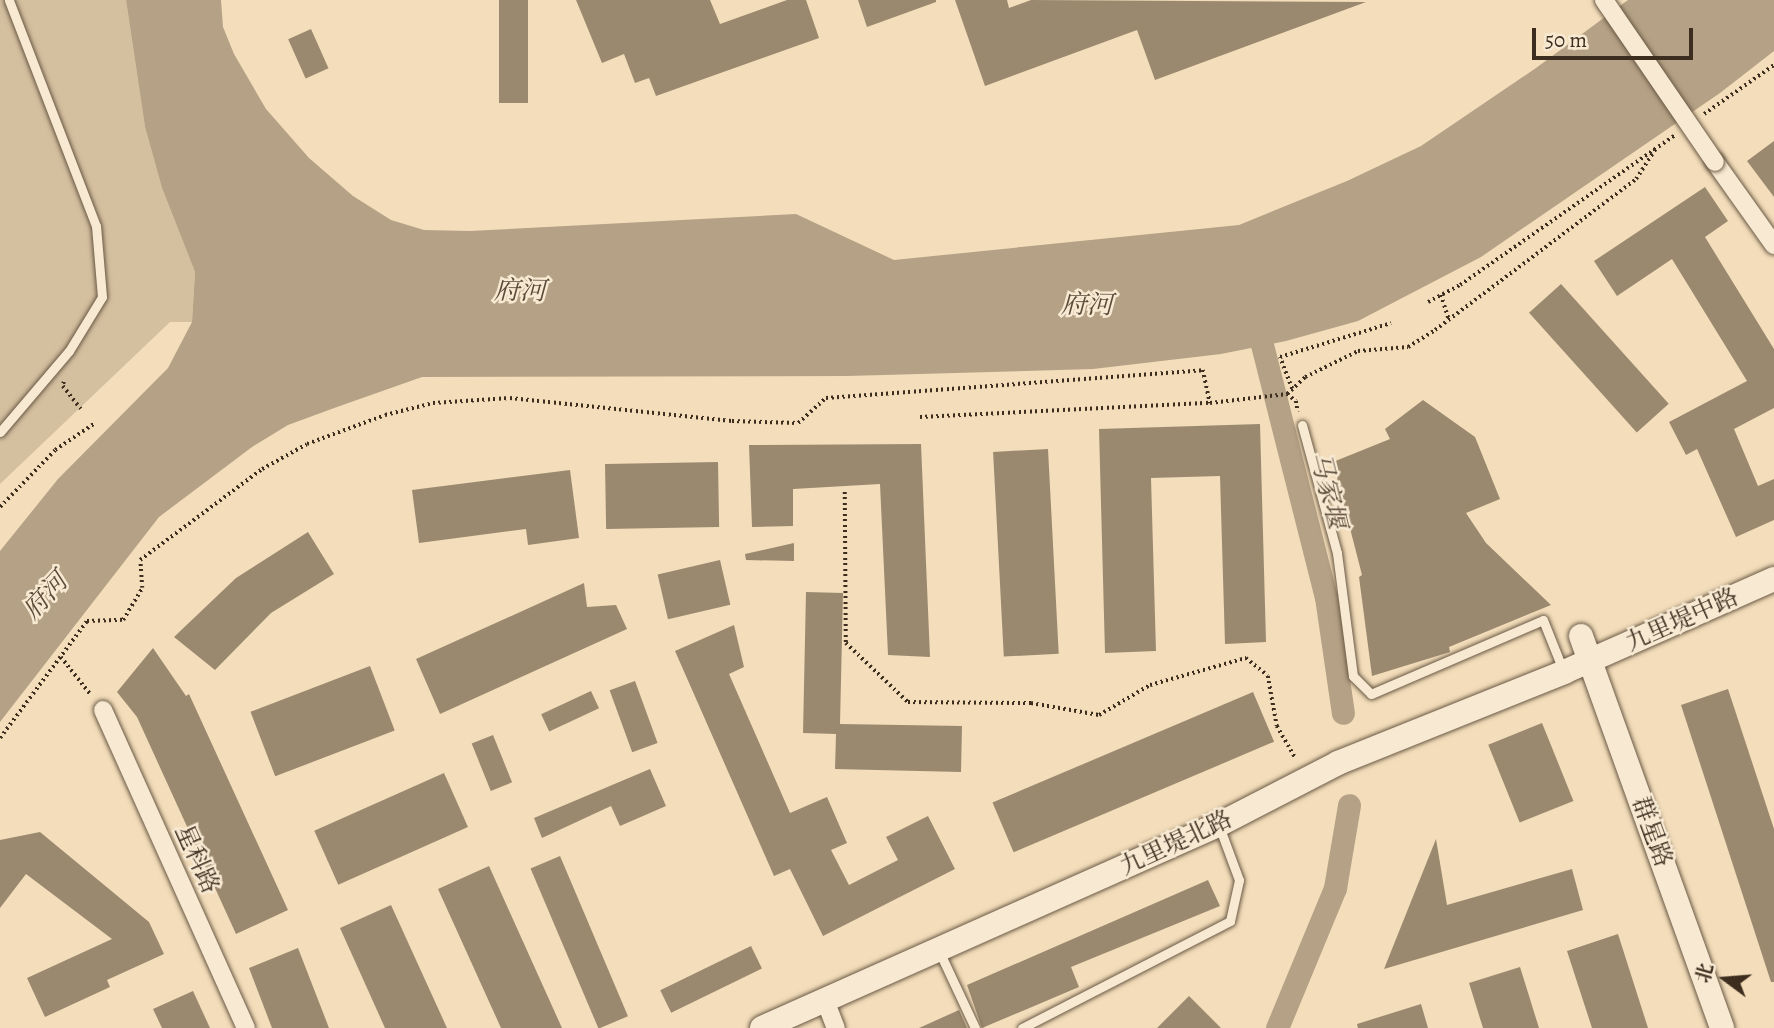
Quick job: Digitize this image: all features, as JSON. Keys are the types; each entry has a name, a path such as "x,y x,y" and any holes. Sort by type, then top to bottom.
{"street":[{"path":"1604,0 1774,245"},
{"name":"九里堤中路","path":"1590,660 1774,579"},
{"name":"群星路","path":"1581,636 1722,1028"},
{"name":"九里堤北路","path":"762,1028 1218,825 1370,750 1590,660"},
{"name":"星科路","path":"103,710 246,1028"},
{"path":"825,1000 836,1028"}],"lane":[{"path":"0,432 69,351 102,297 96,226 9,0"},
{"path":"1301,425 1338,553 1353,676 1371,694 1543,620 1564,672"},
{"path":"1022,1028 1230,921 1239,880 1218,825"},
{"path":"938,949 975,1028"}],"path":[{"path":"1703,115 1774,65"},
{"path":"1428,302 1460,285 1680,131"},
{"path":"919,417 1210,403 1287,394 1305,377 1358,351 1408,346 1449,319 1636,179 1657,147"},
{"path":"1441,295 1449,319"},
{"path":"1292,389 1280,357 1391,323"},
{"path":"69,351 64,386 80,409"},
{"path":"0,738 87,621 123,620 142,588 140,559 262,469 307,444 385,415 433,403 510,398 732,421 798,423 826,398 1203,370 1210,403"},
{"path":"1287,394 1296,401 1301,425"},
{"path":"0,507 55,450 95,424"},
{"path":"845,492 846,643 908,702 1031,703 1099,715 1150,685 1246,658 1268,676 1277,726 1308,779"},
{"path":"61,656 103,710"}],"shaded area":[{"path":"0,0 126,0 145,127 162,188 195,272 192,322 170,322 0,484"}],"water":[{"name":"府河","path":"126,0 221,0 223,27 234,54 266,109 309,158 353,196 391,220 424,230 470,231 796,214 894,260 1239,225 1347,181 1421,146 1536,68 1628,0 1774,0 1774,51 1720,93 1481,257 1358,321 1286,341 1221,354 1093,369 847,376 422,377 288,425 252,447 159,517 0,722 0,551 58,479 168,368 192,322 195,272 162,188 145,127"}],"building":[{"path":"499,0 528,0 528,103 499,103"},
{"path":"576,0 710,0 720,24 787,0 806,0 819,38 656,96 649,78 635,83 624,54 602,63"},
{"path":"858,0 936,0 936,2 867,27"},
{"path":"955,0 1007,0 1009,8 1031,0 1366,2 1155,80 1137,30 985,86"},
{"path":"311,29 328,68 306,78 288,39"},
{"path":"1774,141 1774,197 1747,161"},
{"path":"1705,187 1728,221 1705,237 1774,349 1774,408 1734,429 1758,486 1774,479 1774,520 1736,537 1697,449 1686,455 1669,422 1747,381 1672,259 1617,296 1594,261"},
{"path":"1561,284 1669,404 1637,432 1529,313"},
{"path":"1423,400 1475,437 1500,499 1466,513 1486,543 1551,605 1449,647 1450,652 1372,676 1359,577 1362,575 1333,462 1390,439 1385,429"},
{"path":"1260,424 1266,642 1225,644 1220,476 1151,478 1156,651 1105,653 1099,429"},
{"path":"921,444 930,657 888,655 880,484 793,489 793,526 752,527 749,445"},
{"path":"1048,449 1059,654 1004,657 993,452"},
{"path":"718,462 719,527 606,529 605,464"},
{"path":"570,470 579,538 528,545 526,529 419,543 412,490"},
{"path":"308,532 334,574 271,613 215,670 174,637 236,578"},
{"path":"794,543 794,561 746,560 745,554"},
{"path":"720,560 730,605 668,619 658,574"},
{"path":"584,583 587,607 616,605 627,629 440,714 416,659"},
{"path":"806,592 843,593 840,724 962,726 961,772 835,769 836,734 803,733"},
{"path":"734,625 744,667 729,674 790,813 827,797 847,843 831,850 849,885 898,860 886,837 928,816 955,869 823,936 790,869 774,876 675,651"},
{"path":"153,648 186,696 189,694 288,910 236,934 137,717 117,692"},
{"path":"370,666 395,730 275,776 251,712"},
{"path":"635,681 658,743 632,752 610,690"},
{"path":"1728,689 1774,829 1774,982 1771,982 1681,705"},
{"path":"591,691 599,708 549,731 541,714"},
{"path":"1253,692 1274,742 1014,852 992,803"},
{"path":"1542,723 1573,801 1520,823 1488,745"},
{"path":"493,735 512,782 491,791 472,744"},
{"path":"650,769 666,806 620,826 611,806 542,838 534,818"},
{"path":"444,773 468,827 338,885 314,831"},
{"path":"40,832 149,922 164,954 107,980 110,987 45,1017 27,978 112,939 26,874 0,908 0,840"},
{"path":"1436,839 1447,905 1572,869 1583,910 1384,969"},
{"path":"560,856 628,1016 598,1028 531,869"},
{"path":"489,866 562,1028 501,1028 438,889"},
{"path":"1208,880 1220,906 1071,967 1079,987 982,1028 967,985"},
{"path":"391,905 447,1028 385,1028 340,928"},
{"path":"1618,934 1648,1028 1592,1028 1567,951"},
{"path":"751,946 762,968 671,1013 660,990"},
{"path":"298,948 329,1028 272,1028 249,968"},
{"path":"1520,967 1539,1028 1483,1028 1469,983"},
{"path":"193,991 210,1028 162,1028 153,1009"},
{"path":"1189,996 1221,1028 1157,1028"},
{"path":"1421,1004 1428,1028 1358,1028 1357,1024"},
{"path":"959,1010 967,1028 919,1028"}],"waterway":[{"name":"马家堰","path":"1255,317 1326,597 1343,713"},
{"name":"马家堰","path":"1277,1028 1335,888 1349,805"}]}
